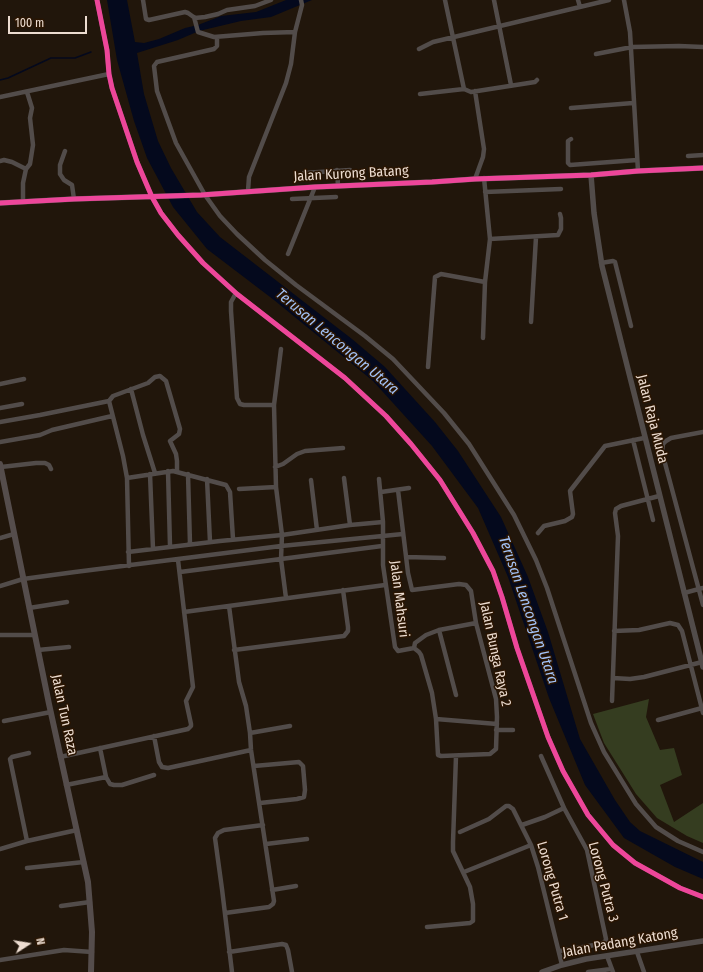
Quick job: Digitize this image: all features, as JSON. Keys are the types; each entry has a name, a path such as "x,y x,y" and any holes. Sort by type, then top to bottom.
{"main road":[{"name":"Jalan Tun Raza","path":"0,466 34,635 84,862 90,902 92,952 91,972"}],"street":[{"path":"97,0 107,50 109,74 137,162 152,197 161,213 203,263 236,293 345,378 391,422 440,480 474,533 492,571 502,597 516,648 548,736 563,771 588,814 613,845 635,864 680,888 703,898"},
{"path":"143,0 147,20 185,12 196,18 238,7 252,7 270,0"},
{"path":"445,0 464,89"},
{"path":"494,0 511,85"},
{"path":"578,0 580,7"},
{"path":"419,49 422,46 433,42 609,0"},
{"path":"624,0 629,22 632,47 638,171"},
{"path":"248,191 249,177 286,83 291,64 295,32 302,2"},
{"path":"194,17 198,32 209,37 295,32"},
{"path":"217,37 217,46 214,49 157,62 154,66 157,92 176,143 203,195 237,234 265,260 394,359 444,413 469,444 514,515 536,560 547,588 591,723 604,752 636,804 656,826 678,841 703,852"},
{"path":"596,54 632,47 703,47"},
{"path":"0,97 109,74"},
{"path":"420,94 464,89 467,91 475,91 535,82 537,80"},
{"path":"475,91 484,149 483,157 476,173 476,179"},
{"path":"23,201 23,183 26,169 30,164 33,145 30,118 32,108 28,92"},
{"path":"571,108 634,103"},
{"path":"570,139 568,141 568,163 570,165 637,160"},
{"path":"65,151 60,165 60,174 64,180 72,184 74,199"},
{"path":"688,156 703,155"},
{"path":"0,161 4,160 12,162 26,169"},
{"name":"Jalan Kurong Batang","path":"0,203 74,199 166,197 315,187 432,182 484,178 591,175 703,168"},
{"path":"337,170 338,186"},
{"path":"304,173 350,170"},
{"name":"Jalan Raja Muda","path":"591,175 601,263 702,665"},
{"path":"483,338 485,282 490,239 484,178"},
{"path":"288,254 315,187"},
{"path":"485,192 560,189"},
{"path":"292,199 336,197"},
{"path":"490,239 558,235 561,229 560,214"},
{"path":"531,322 536,236"},
{"path":"601,263 615,262 630,326"},
{"path":"428,367 433,283 435,277 441,274 485,282"},
{"path":"236,293 231,302 231,311 237,398 240,404 244,406 274,405"},
{"path":"281,349 274,405 275,467 282,535 281,559 286,598"},
{"path":"0,422 54,413 109,401 113,396 148,383 157,377 163,377 166,381 180,429 179,434 170,441 178,461 176,472"},
{"path":"0,384 24,379"},
{"path":"131,389 155,473"},
{"path":"109,401 120,442 127,478 129,566"},
{"path":"0,408 22,404"},
{"path":"0,442 40,435 52,430 112,416"},
{"path":"703,432 671,438 663,444 662,452 701,589 703,605"},
{"path":"538,532 544,526 565,521 572,517 573,511 570,491 603,448 608,444 644,438"},
{"path":"633,440 653,520"},
{"path":"275,467 305,451 343,448"},
{"path":"0,466 45,463 49,465 51,469"},
{"path":"168,471 170,546"},
{"path":"127,478 168,471 188,474 224,483 229,488 233,539"},
{"path":"150,474 153,549"},
{"path":"188,474 190,544"},
{"path":"344,478 350,525"},
{"path":"207,479 210,542"},
{"name":"Jalan Mahsuri","path":"379,479 383,522 382,546 385,585 394,647 398,651 412,648"},
{"path":"311,480 317,530"},
{"path":"239,489 276,487"},
{"path":"381,492 409,488"},
{"path":"398,490 406,557 444,558"},
{"path":"612,701 618,536 615,513 616,509 620,506 659,496"},
{"path":"128,552 383,522"},
{"path":"0,538 14,534"},
{"path":"0,586 23,579 281,546 403,534"},
{"path":"180,572 382,546"},
{"name":"Jalan Bunga Raya 2","path":"406,557 412,590 459,584 466,585 469,588 476,623 496,699 496,749 492,753 456,756 438,755 436,719"},
{"path":"60,756 188,729 191,724 186,701 193,687 178,560"},
{"path":"184,612 385,585"},
{"path":"684,594 701,589"},
{"path":"234,650 344,636 348,631 348,627 343,590"},
{"path":"29,608 67,602"},
{"path":"225,913 272,906 274,901 251,750 246,706 239,682 234,650 230,606"},
{"path":"476,623 439,630 426,635 415,643 412,648 421,655 432,693 436,719 497,724"},
{"path":"614,631 639,630 670,623 681,627 702,711 658,720"},
{"path":"439,630 456,695"},
{"path":"0,635 34,635"},
{"path":"38,650 69,647"},
{"path":"613,678 637,678 691,665 702,665"},
{"path":"4,721 51,712"},
{"path":"250,733 290,726"},
{"path":"496,730 513,730"},
{"path":"154,736 159,762 162,767 168,768 251,750"},
{"path":"100,748 107,781 114,785 122,785 154,775"},
{"path":"27,841 10,759 12,757 29,753"},
{"path":"427,927 470,923 472,921 472,897 464,872 456,860 453,842 456,756"},
{"name":"Lorong Putra 3","path":"541,756 564,808 587,850 606,939 603,943 560,951"},
{"path":"254,766 299,762 302,766 305,790 304,797 260,803"},
{"path":"66,785 106,777"},
{"name":"Lorong Putra 1","path":"460,832 489,819 506,806 511,806 531,845 560,951 562,965"},
{"path":"522,825 545,817 564,808"},
{"path":"232,972 215,845 216,835 224,830 263,825"},
{"path":"0,849 27,841 77,830"},
{"path":"266,844 307,839"},
{"path":"464,872 531,845"},
{"path":"27,868 84,862"},
{"path":"272,890 296,886"},
{"path":"61,906 90,902"},
{"name":"Jalan Padang Katong","path":"542,972 562,965 607,956 703,941"},
{"path":"229,952 282,944 286,945 292,972"},
{"path":"0,960 64,950 92,952"},
{"path":"638,952 644,972"},
{"path":"588,972 612,970 607,956"}],"green space":[{"path":"649,699 646,717 660,750 674,748 682,775 660,785 674,822 703,803 703,843 687,836 657,818 636,794 604,743 593,714"}],"water":[{"name":"Terusan Lencongan Utara","path":"107,0 127,0 135,42 144,43 221,16 256,12 286,0 312,0 271,17 241,21 199,31 178,40 137,53 144,94 158,141 171,168 197,212 220,237 352,339 385,367 435,422 458,451 501,517 528,577 548,632 580,739 615,800 630,822 640,831 703,862 703,879 675,867 624,838 585,785 549,698 508,577 478,508 432,446 373,381 274,300 207,249 173,207 147,158 134,121 117,60"}],"waterway":[{"path":"0,80 8,78 51,58 75,58 91,52"}],"cycle path":[{"path":"97,0 107,50 112,88 137,162 152,197 161,213 203,263 237,294 345,378 386,416 440,480 473,533 493,571 517,648 548,737 563,771 588,815 613,845 635,863 680,888 703,897"},
{"path":"0,203 201,195 315,187 591,175 703,168"}]}
